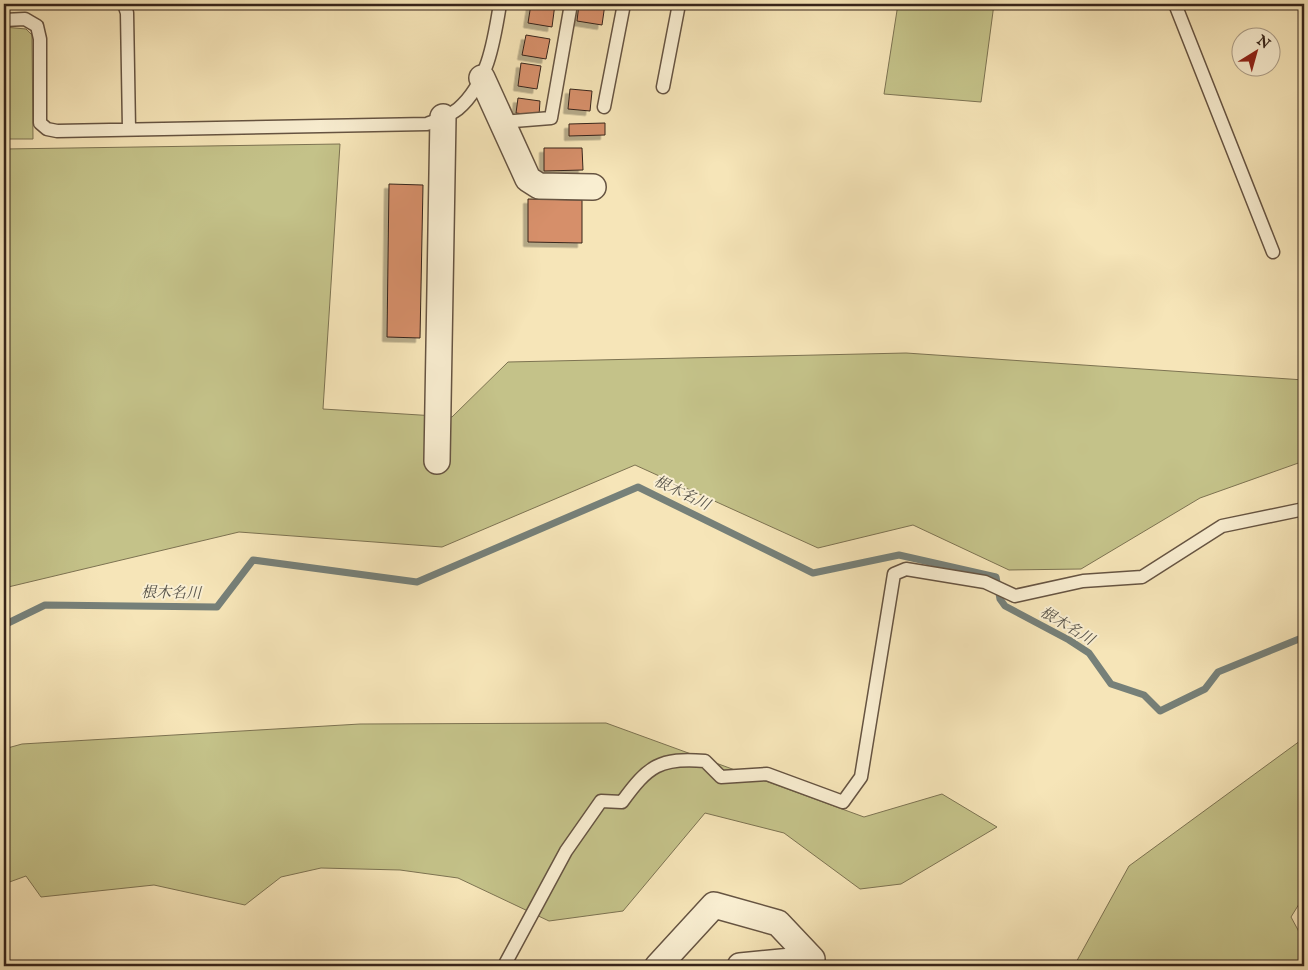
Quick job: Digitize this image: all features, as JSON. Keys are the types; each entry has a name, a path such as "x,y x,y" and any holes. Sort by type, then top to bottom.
{"street":[{"path":"482,78 528,179 539,186 593,187"},
{"path":"437,461 443,117"},
{"path":"658,966 714,905 778,923 812,959 740,966"}],"lane":[{"path":"124,4 126,13 129,129"},
{"path":"4,20 25,20 36,26 40,39 40,123 47,129 427,124 457,109 482,78 491,52 500,4"},
{"path":"502,122 551,118 571,4"},
{"path":"604,108 624,4"},
{"path":"663,87 679,4"},
{"path":"1175,4 1273,252"},
{"path":"504,966 566,850 601,801 622,802 639,779 658,764 679,759 705,761 721,777 767,774 843,802 860,777 894,574 906,569 985,582 1015,596 1083,581 1142,577 1222,526 1304,509"}],"shaded area":[{"path":"898,4 994,4 981,102 884,94"},
{"path":"4,27 26,29 32,35 33,139 4,139"},
{"path":"340,144 323,409 452,417 508,362 906,353 1304,380 1304,461 1200,498 1081,569 1009,570 913,525 818,548 635,465 442,547 239,532 4,588 4,149"},
{"path":"606,723 864,817 942,794 997,827 901,884 860,889 784,833 705,813 623,911 549,921 458,878 400,870 321,868 281,877 245,905 154,885 41,897 26,876 4,884 4,749 22,744 360,724"},
{"path":"1304,738 1304,896 1291,917 1304,941 1304,966 1074,966 1129,866"}],"building":[{"path":"531,4 555,4 552,27 528,23"},
{"path":"579,4 605,4 602,25 577,21"},
{"path":"526,35 550,39 546,59 522,55"},
{"path":"521,63 541,66 537,89 518,86"},
{"path":"570,89 592,91 590,111 568,109"},
{"path":"518,98 540,101 539,116 516,113"},
{"path":"605,123 605,135 569,136 569,124"},
{"path":"544,148 582,148 583,170 544,171"},
{"path":"389,184 423,185 420,338 387,337"},
{"path":"528,199 582,200 582,243 528,242"}],"waterway":[{"name":"根木名川","path":"4,625 45,605 217,607 253,560 417,582 638,487 813,573 899,555 996,577 1000,599 1005,606 1069,640 1089,653 1111,684 1144,695 1160,711 1205,689 1218,672 1304,637"}]}
